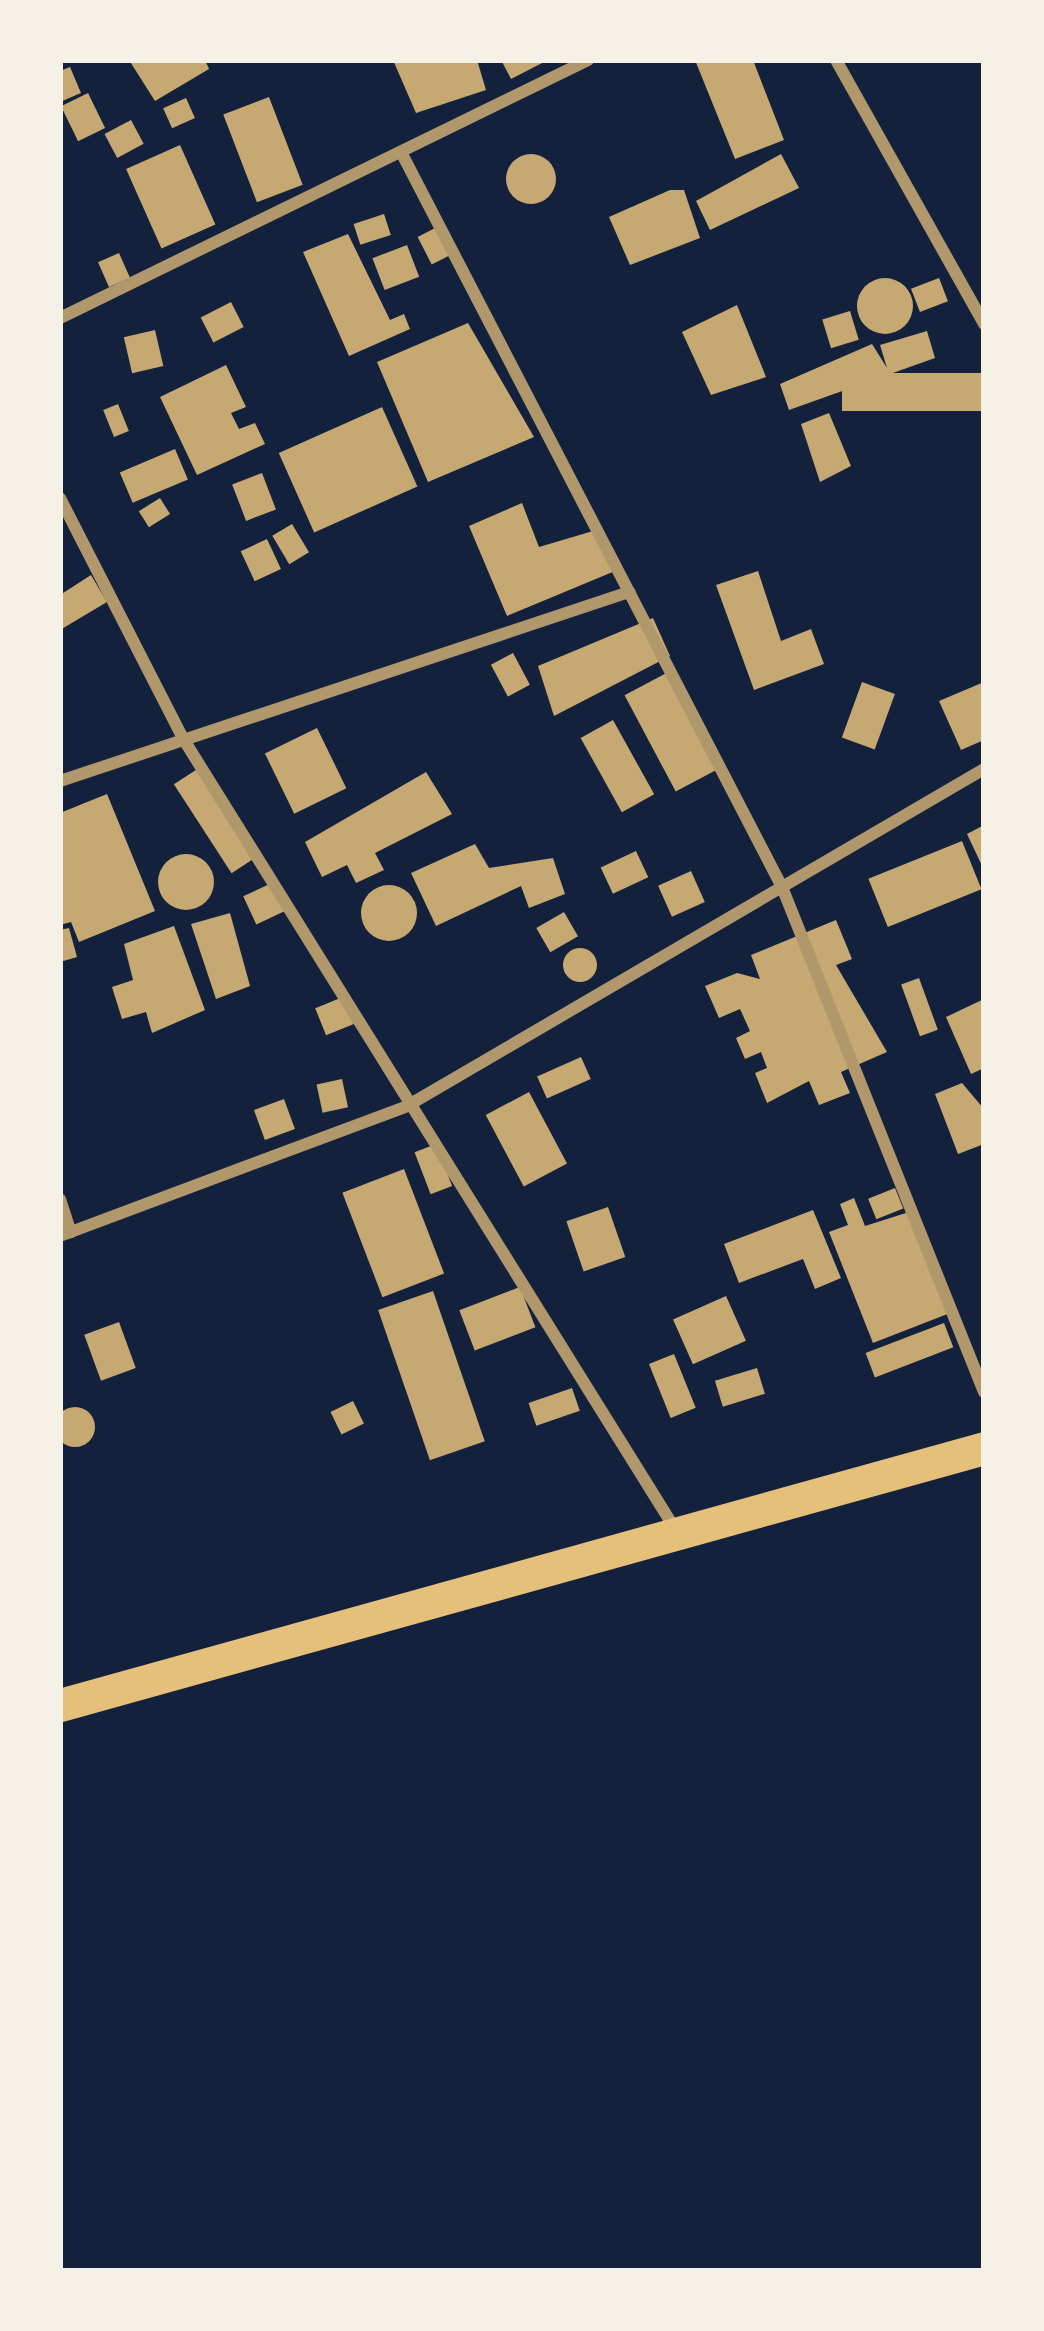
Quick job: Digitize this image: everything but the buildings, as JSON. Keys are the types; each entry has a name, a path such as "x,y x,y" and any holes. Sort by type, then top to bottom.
{"highway":[{"path":"60,1705 984,1448"}],"street":[{"path":"60,318 588,60"},
{"path":"836,60 984,325"},
{"path":"400,152 782,887 984,1392"},
{"path":"60,498 184,740 407,1106 678,1533"},
{"path":"60,781 629,592"},
{"path":"60,1199 66,1234 407,1106 984,769"}]}
